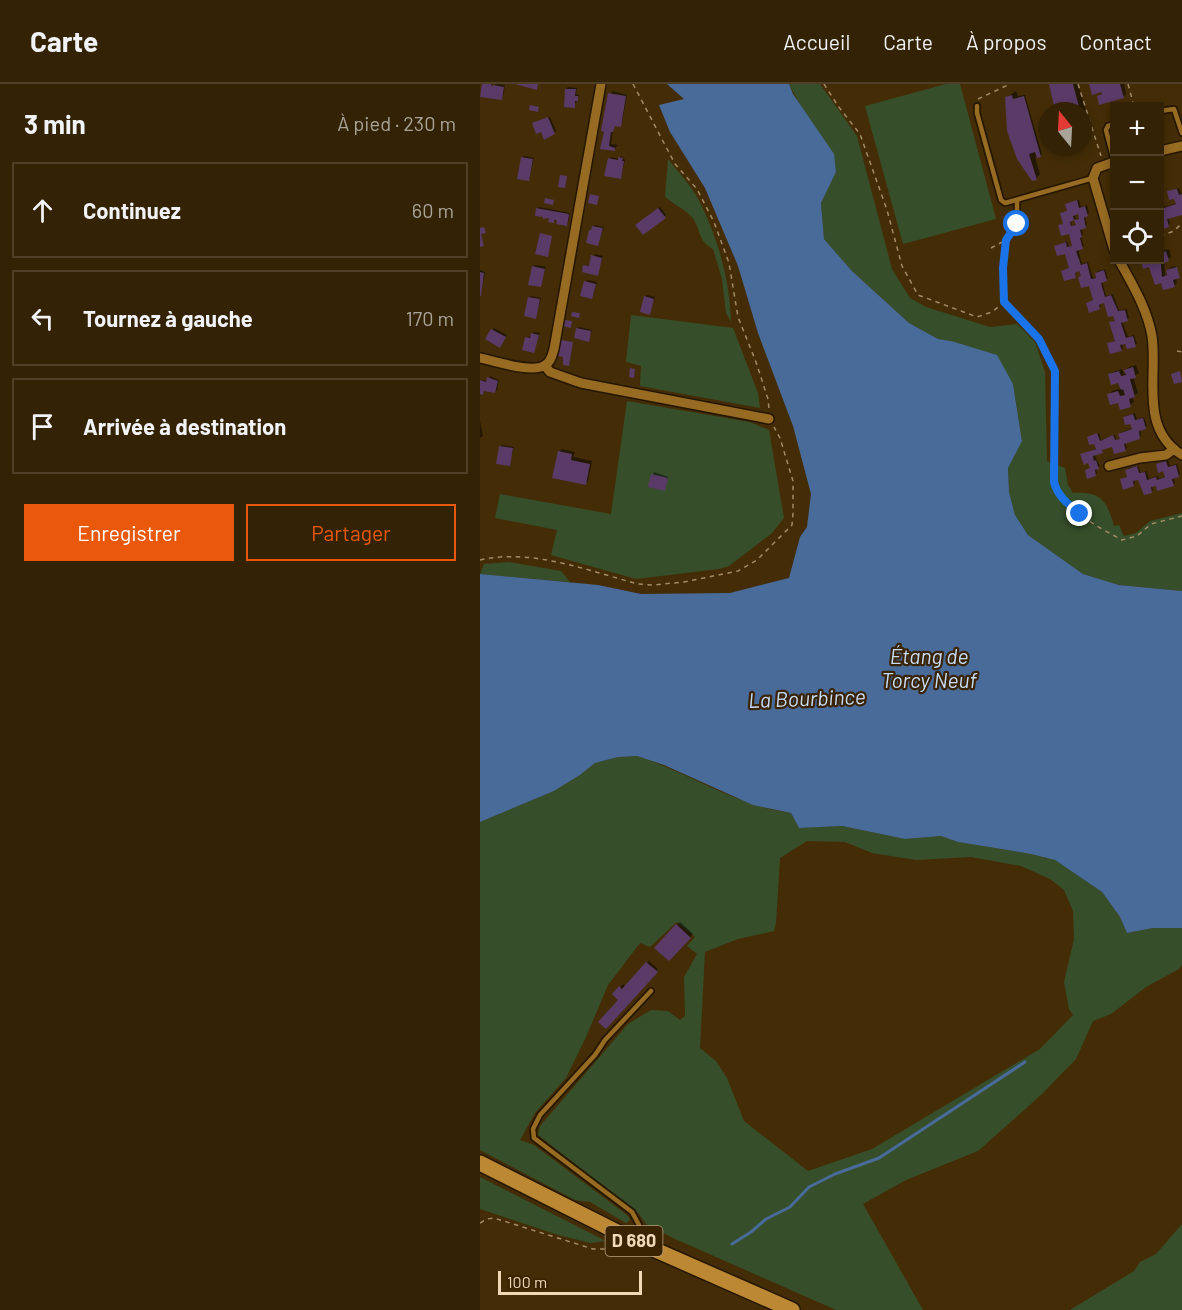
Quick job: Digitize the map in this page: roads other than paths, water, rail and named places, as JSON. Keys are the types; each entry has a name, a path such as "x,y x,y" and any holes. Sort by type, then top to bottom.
{"main road":[{"name":"D 680","path":"480,1163 635,1241 792,1310"}],"street":[{"path":"480,358 532,369 545,366 550,360 554,349 601,84"},
{"path":"1164,150 1182,146"},
{"path":"1110,163 1097,168 1094,175 1110,235"},
{"path":"1121,264 1148,317 1153,346 1155,418 1161,433 1173,449 1182,455"},
{"path":"545,366 554,374 581,383 770,420"},
{"path":"1109,466 1140,458 1166,455 1173,449"}],"lane":[{"path":"977,106 1001,200 1005,203 1094,175"},
{"path":"1164,110 1174,109 1182,133"},
{"path":"1110,125 1106,130 1110,146"},
{"path":"1017,201 1017,224"},
{"path":"635,1241 639,1225 632,1212 534,1138 533,1129 540,1115 651,991"}],"water":[{"name":"Étang de Torcy Neuf","path":"667,84 789,84 793,94 834,154 836,172 821,203 824,239 852,271 909,323 938,339 997,355 1013,384 1022,441 1008,468 1009,492 1015,515 1028,535 1083,574 1119,585 1182,591 1182,928 1153,928 1127,933 1120,917 1102,892 1055,860 958,842 941,836 905,839 842,826 799,828 791,813 753,805 664,765 637,756 618,757 595,763 554,791 480,822 480,574 598,585 641,594 730,593 789,578 800,537 807,527 811,494 793,426 758,333 738,266 705,188 670,132 659,105 684,99"}],"waterway":[{"path":"732,1244 766,1219 790,1207 809,1187 835,1174 879,1158 1025,1062"}],"water label":[{"name":"La Bourbince","path":"807,699"}]}
